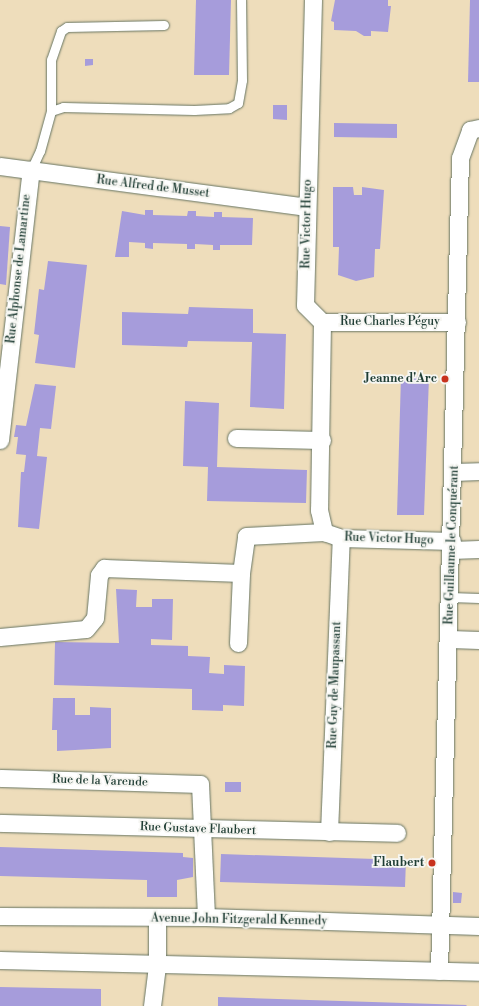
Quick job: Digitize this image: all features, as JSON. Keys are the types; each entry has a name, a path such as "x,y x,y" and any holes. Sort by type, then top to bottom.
{"street":[{"name":"Rue Victor Hugo","path":"313,0 306,207 305,305 322,322"},
{"name":"Rue Guillaume le Conquérant","path":"439,972 437,925 446,793 460,158 470,130 479,128"},
{"name":"Rue Alfred de Musset","path":"0,166 306,207"},
{"name":"Rue Alphonse de Lamartine","path":"0,440 31,170"},
{"name":"Rue Charles Péguy","path":"322,322 457,322"},
{"path":"238,643 241,573 246,536 324,532 319,510 322,440 322,322"},
{"path":"236,438 322,440"},
{"path":"454,472 479,471"},
{"name":"Rue Victor Hugo","path":"324,532 341,538 452,545 479,549"},
{"name":"Rue Guy de Maupassant","path":"329,832 341,538"},
{"path":"0,636 86,629 95,618 99,575 104,568 241,573"},
{"path":"450,639 479,640"},
{"path":"0,763 0,777"},
{"name":"Rue de la Varende","path":"0,777 200,784 203,830"},
{"name":"Rue Gustave Flaubert","path":"0,823 203,830 397,833"},
{"path":"203,830 206,918"},
{"name":"Avenue John Fitzgerald Kennedy","path":"0,916 206,918 479,926"},
{"path":"152,1006 157,966 157,918"},
{"path":"0,960 157,966 479,972"}],"lane":[{"path":"51,111 63,107 194,110 229,108 238,103 242,80 241,0"},
{"path":"31,170 40,151 51,111 52,60 55,40 61,30 68,27 164,25"},
{"path":"450,597 479,598"}],"building":[{"path":"196,0 231,0 229,75 194,75"},
{"path":"335,0 388,0 388,6 391,6 388,32 371,31 371,36 364,36 356,31 334,30 334,22 331,21"},
{"path":"470,0 479,0 479,82 468,82"},
{"path":"85,59 93,59 93,65 85,66"},
{"path":"273,105 287,105 287,120 273,119"},
{"path":"334,123 397,124 397,138 334,137"},
{"path":"333,187 353,187 354,195 362,195 362,187 384,190 380,249 375,249 374,277 356,281 338,275 339,247 333,247"},
{"path":"145,210 153,210 153,215 187,216 188,211 196,211 196,216 214,217 214,212 222,212 222,217 253,218 252,245 220,245 220,250 213,250 213,245 195,244 195,249 187,249 187,244 153,243 153,249 145,248 145,243 129,242 129,257 115,257 122,211 145,215"},
{"path":"0,226 10,227 6,285 0,284"},
{"path":"48,261 87,265 75,368 35,363 39,335 34,334 39,289 44,290"},
{"path":"189,307 253,309 253,333 286,334 284,409 250,407 252,342 188,341 187,347 122,345 122,312 188,314"},
{"path":"401,376 429,377 424,515 397,515"},
{"path":"35,384 56,386 51,429 40,428 37,456 47,457 39,529 18,527 21,472 24,472 26,455 16,454 18,437 14,437 16,425 26,426"},
{"path":"185,401 219,403 217,467 307,470 306,503 207,501 208,467 183,466"},
{"path":"116,589 137,590 136,607 152,607 152,599 173,599 172,640 151,639 151,645 188,646 188,656 210,657 209,673 224,674 224,665 245,666 244,706 223,705 223,711 192,710 192,689 54,685 55,642 119,643"},
{"path":"53,698 75,698 75,715 90,715 90,707 111,708 111,748 57,751 57,730 52,730"},
{"path":"225,782 241,782 241,792 225,792"},
{"path":"0,847 183,853 183,857 193,858 193,877 177,880 177,897 147,897 147,880 0,876"},
{"path":"221,854 406,860 405,887 220,882"},
{"path":"453,892 462,893 461,903 453,903"},
{"path":"0,987 101,989 101,1006 0,1006"},
{"path":"218,997 467,1005 218,1006"}],"place":[{"name":"Jeanne d'Arc","path":"445,379"},
{"name":"Flaubert","path":"432,863"}]}
